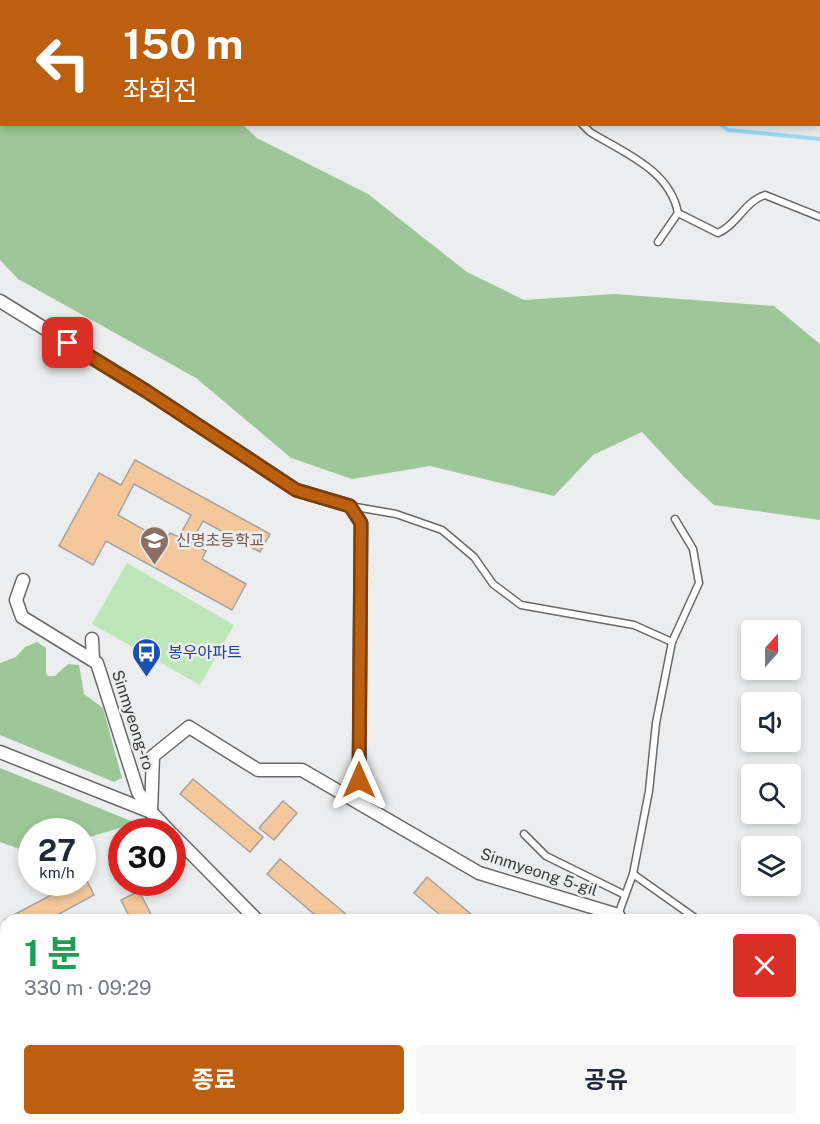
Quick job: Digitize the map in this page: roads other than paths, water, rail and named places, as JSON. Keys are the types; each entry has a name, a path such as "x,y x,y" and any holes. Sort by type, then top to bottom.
{"street":[{"path":"0,301 146,391 296,490 350,506 361,523 359,803"},
{"name":"Sinmyeong-ro","path":"23,580 16,600 22,617 97,663 138,792 156,818"},
{"path":"92,639 93,660"},
{"name":"Sinmyeong 5-gil","path":"151,813 153,756 189,727 258,770 302,770 479,873 609,914"},
{"path":"0,752 151,813"},
{"name":"Sinmyeong-ro","path":"186,848 251,914"}],"lane":[{"path":"585,126 660,177 671,191 678,213 718,233 727,229 756,198 765,195 820,217"},
{"path":"658,242 678,213"},
{"path":"350,506 396,514 442,530 474,558 493,584 521,605 577,613 634,625 672,642"},
{"path":"620,914 633,873 649,790 656,723 672,642 699,583 693,549 675,519"},
{"path":"524,834 546,856 625,895"},
{"path":"633,873 690,914"}],"waterway":[{"path":"723,126 728,130 820,139"}],"place":[{"name":"신명초등학교","path":"155,566"},
{"name":"봉우아파트","path":"147,678"}]}
